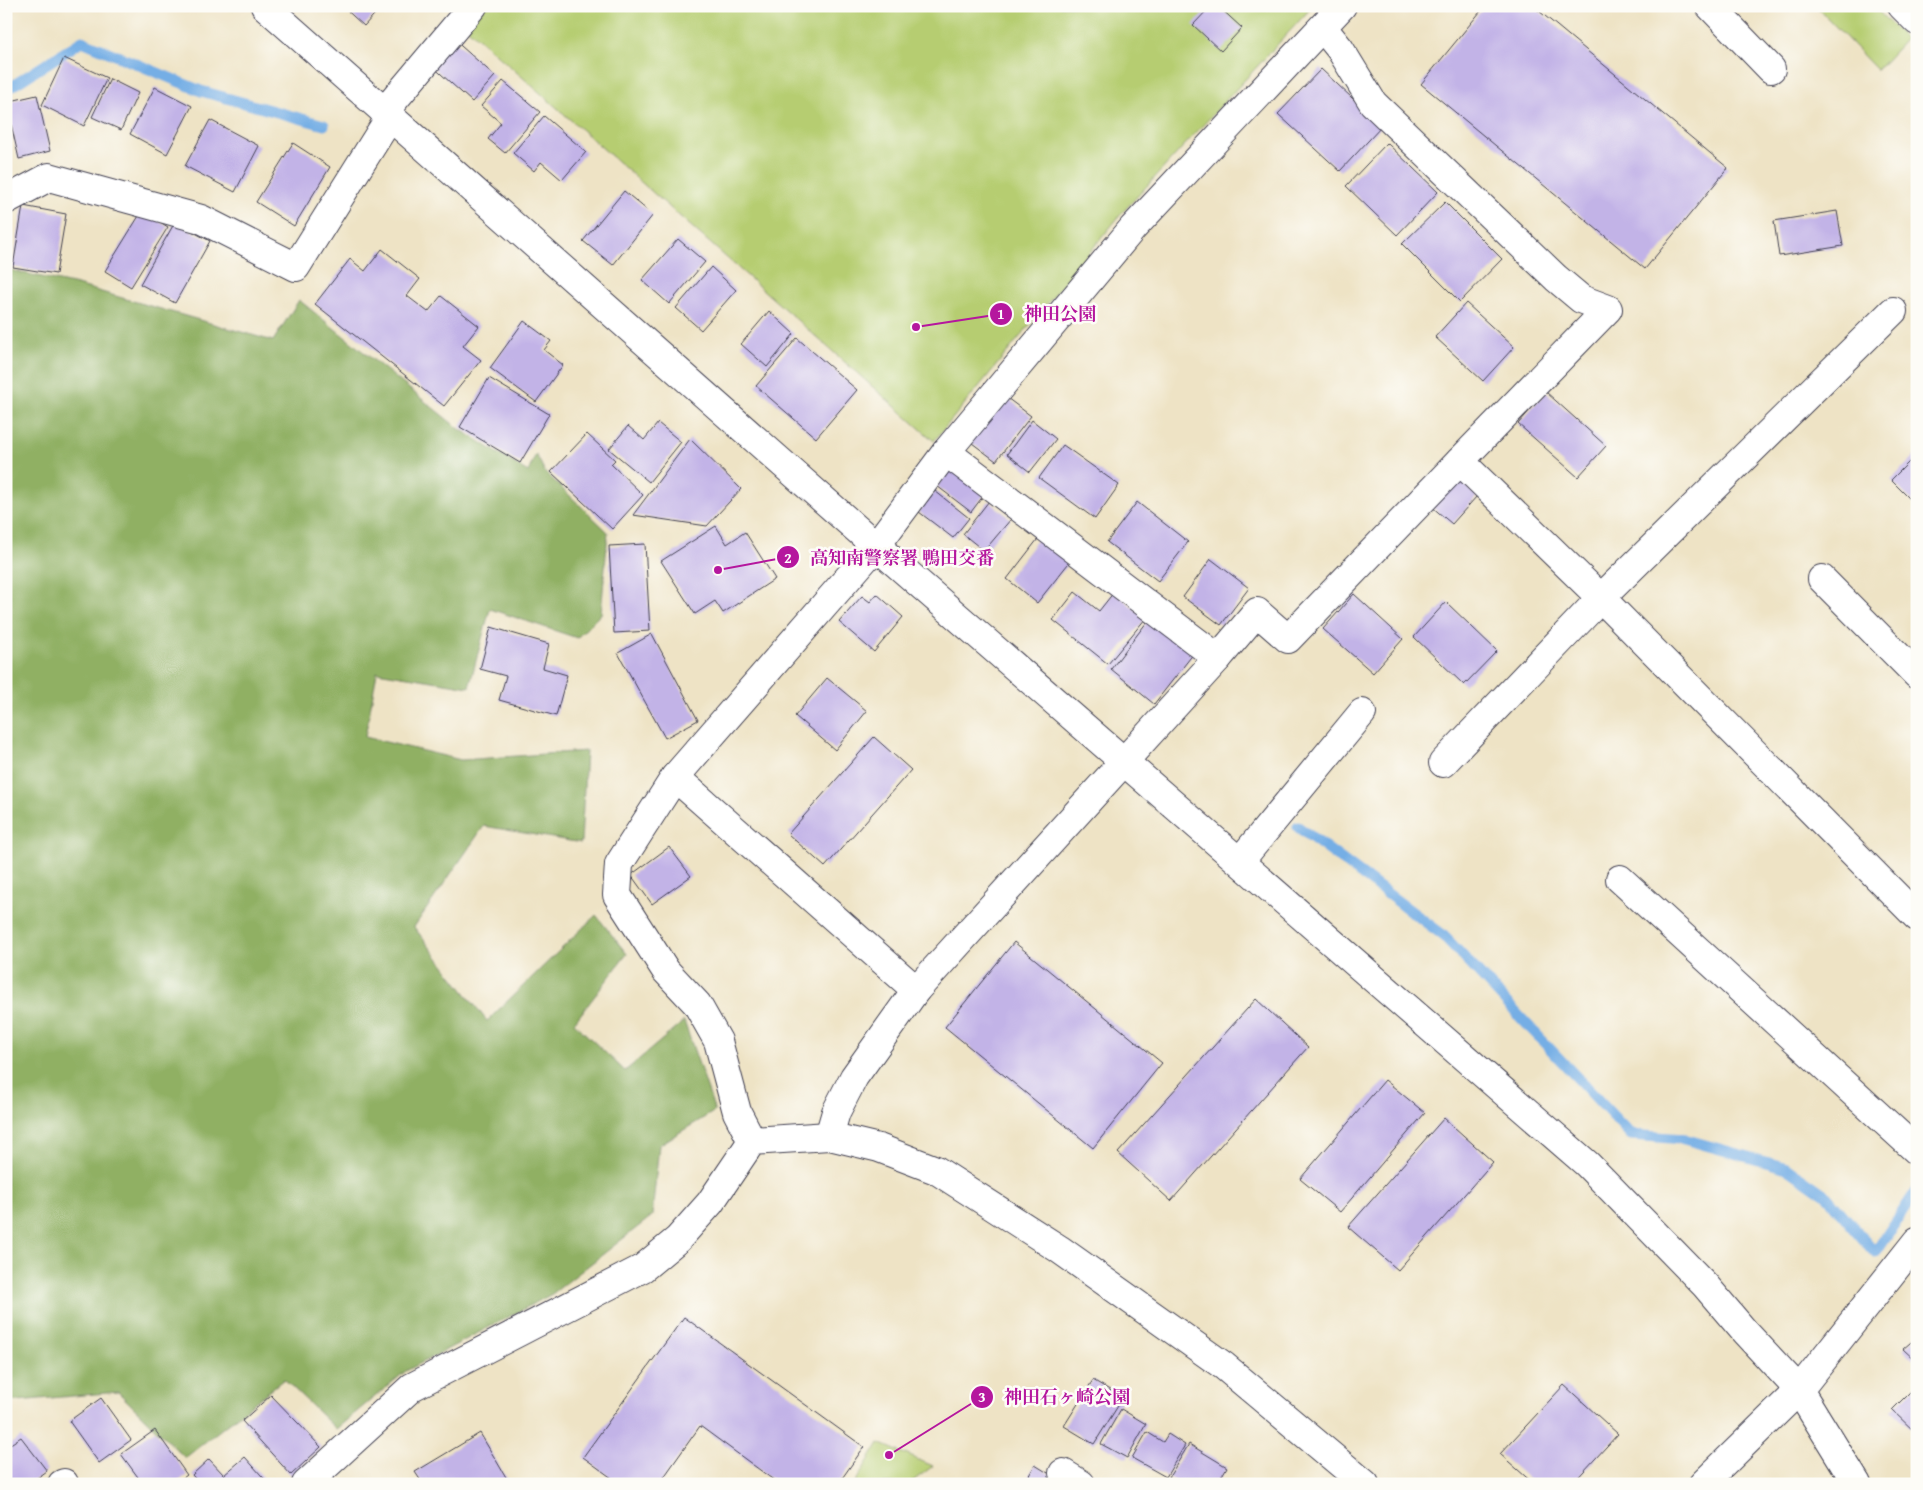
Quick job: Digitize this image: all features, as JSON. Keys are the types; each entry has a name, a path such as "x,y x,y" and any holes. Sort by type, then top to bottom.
{"street":[{"path":"265,6 876,546 1125,760 1587,1164 1705,1285 1745,1332 1799,1390 1857,1484"},
{"path":"6,200 49,177 201,219 296,267 387,114 473,6"},
{"path":"752,1142 737,1112 718,1041 697,1004 666,971 617,895 619,864 675,777 876,546 946,452 1132,228 1342,6"},
{"path":"1710,6 1771,69"},
{"path":"1902,6 1917,21"},
{"path":"829,1136 836,1112 854,1077 916,990 1218,658 1257,612 1288,639 1608,308 1581,299 1556,278 1373,103 1340,49 1323,28"},
{"path":"1443,764 1601,598 1893,311"},
{"path":"946,452 1218,658"},
{"path":"1460,461 1601,598 1917,917"},
{"path":"1822,579 1917,675"},
{"path":"1240,861 1362,714"},
{"path":"675,777 916,990"},
{"path":"1620,879 1917,1151"},
{"path":"752,1142 829,1136 879,1148 936,1170 1059,1249 1224,1366 1365,1484"},
{"path":"306,1484 412,1387 643,1268 678,1239 710,1203 752,1142"},
{"path":"1704,1484 1799,1390 1917,1241"}],"green space":[{"path":"476,6 1313,6 1122,213 934,441 461,23"},
{"path":"1816,6 1873,6 1906,39 1877,70"},
{"path":"6,269 77,285 273,341 299,300 458,428 528,472 536,454 545,472 608,532 601,614 577,638 490,609 469,687 377,672 365,737 461,760 586,751 581,843 484,826 414,927 487,1021 596,915 627,954 574,1023 625,1071 684,1021 715,1111 659,1145 652,1216 552,1294 406,1371 336,1429 284,1379 185,1458 118,1392 6,1402"},
{"path":"879,1443 933,1466 909,1484 854,1484"}],"building":[{"path":"342,6 382,6 364,26"},
{"path":"1211,6 1218,6 1242,28 1221,51 1193,25"},
{"path":"1485,6 1533,6 1728,168 1645,269 1421,84"},
{"path":"453,39 495,76 472,102 430,64"},
{"path":"64,58 107,78 84,126 42,105"},
{"path":"1321,69 1382,126 1340,171 1278,114"},
{"path":"110,79 138,93 121,130 92,117"},
{"path":"503,81 540,112 505,153 488,139 501,123 481,106"},
{"path":"155,87 192,106 167,154 130,134"},
{"path":"37,95 50,151 19,159 6,102"},
{"path":"544,116 586,152 562,180 541,162 534,171 513,153"},
{"path":"210,120 259,146 235,192 185,166"},
{"path":"293,143 330,167 294,226 256,202"},
{"path":"1387,143 1438,192 1397,235 1346,186"},
{"path":"624,191 653,215 613,265 583,241"},
{"path":"1445,202 1502,259 1460,302 1402,244"},
{"path":"23,206 66,214 56,274 13,267"},
{"path":"142,211 168,227 131,287 105,271"},
{"path":"1837,211 1843,246 1779,256 1774,221"},
{"path":"175,222 210,241 175,303 140,284"},
{"path":"678,239 705,262 669,304 642,280"},
{"path":"382,249 420,279 407,296 428,312 441,296 479,326 463,346 481,360 444,406 315,304 350,259 365,271"},
{"path":"711,267 736,290 701,330 676,308"},
{"path":"1466,303 1514,347 1483,381 1435,337"},
{"path":"769,311 794,334 767,367 741,344"},
{"path":"524,321 551,341 544,350 563,365 536,402 490,368"},
{"path":"797,338 857,390 816,438 756,386"},
{"path":"489,378 549,414 520,463 460,427"},
{"path":"1546,392 1606,446 1578,477 1518,424"},
{"path":"1003,395 1031,416 996,461 968,440"},
{"path":"1032,420 1056,439 1030,472 1007,454"},
{"path":"658,423 681,442 649,482 609,449 628,426 644,440"},
{"path":"587,434 615,460 611,464 643,495 612,529 551,472"},
{"path":"690,439 741,489 707,526 633,515"},
{"path":"1063,445 1119,485 1095,519 1039,478"},
{"path":"1917,454 1917,506 1891,480"},
{"path":"954,465 987,491 971,512 937,486"},
{"path":"1457,477 1477,496 1452,524 1431,506"},
{"path":"935,491 969,518 953,538 919,512"},
{"path":"989,501 1011,519 984,551 963,534"},
{"path":"1137,502 1188,542 1158,581 1107,542"},
{"path":"716,526 727,544 745,532 775,579 723,613 715,601 695,614 661,561"},
{"path":"1041,535 1072,559 1037,603 1007,579"},
{"path":"645,544 650,631 614,633 609,546"},
{"path":"1211,559 1249,588 1221,625 1183,597"},
{"path":"1075,592 1099,611 1114,592 1146,618 1108,664 1053,620"},
{"path":"877,594 903,617 874,652 839,622 862,596 870,602"},
{"path":"1354,594 1403,639 1373,673 1323,629"},
{"path":"1446,602 1497,651 1464,685 1414,637"},
{"path":"1150,618 1194,653 1154,704 1111,669"},
{"path":"491,627 549,644 543,668 567,675 556,716 499,700 506,676 480,669"},
{"path":"652,634 698,720 665,738 618,653"},
{"path":"827,678 867,711 835,750 795,716"},
{"path":"874,737 911,770 825,867 788,834"},
{"path":"669,847 691,876 652,904 631,875"},
{"path":"1014,942 1162,1063 1093,1148 945,1027"},
{"path":"1256,999 1308,1047 1171,1201 1118,1153"},
{"path":"1385,1080 1425,1113 1340,1212 1300,1179"},
{"path":"1444,1118 1493,1162 1398,1270 1348,1227"},
{"path":"684,1317 864,1447 838,1484 779,1484 700,1426 659,1484 620,1484 583,1457"},
{"path":"1917,1337 1917,1362 1903,1349"},
{"path":"1093,1380 1123,1398 1094,1444 1064,1426"},
{"path":"1564,1385 1618,1434 1572,1484 1534,1484 1500,1454"},
{"path":"1917,1385 1917,1434 1892,1410"},
{"path":"271,1395 321,1447 291,1475 242,1421"},
{"path":"101,1398 131,1440 99,1463 69,1421"},
{"path":"1121,1409 1146,1424 1127,1458 1101,1444"},
{"path":"155,1430 187,1475 175,1484 143,1484 121,1454"},
{"path":"1147,1432 1163,1442 1168,1434 1185,1445 1166,1477 1132,1458"},
{"path":"480,1433 510,1484 423,1484 415,1472"},
{"path":"21,1437 47,1471 29,1484 6,1484 6,1447"},
{"path":"1189,1444 1227,1467 1217,1484 1180,1484 1169,1477"},
{"path":"245,1457 269,1484 200,1484 192,1475 209,1459 224,1475"},
{"path":"1035,1465 1066,1484 1024,1484"}],"waterway":[{"path":"6,90 82,41 201,91 324,125"},
{"path":"1298,827 1443,935 1631,1135 1684,1139 1787,1168 1827,1196 1875,1253 1917,1190"}],"place":[{"name":"神田公園","path":"916,327"},
{"name":"高知南警察署 鴨田交番","path":"718,570"},
{"name":"神田石ヶ崎公園","path":"889,1455"}]}
